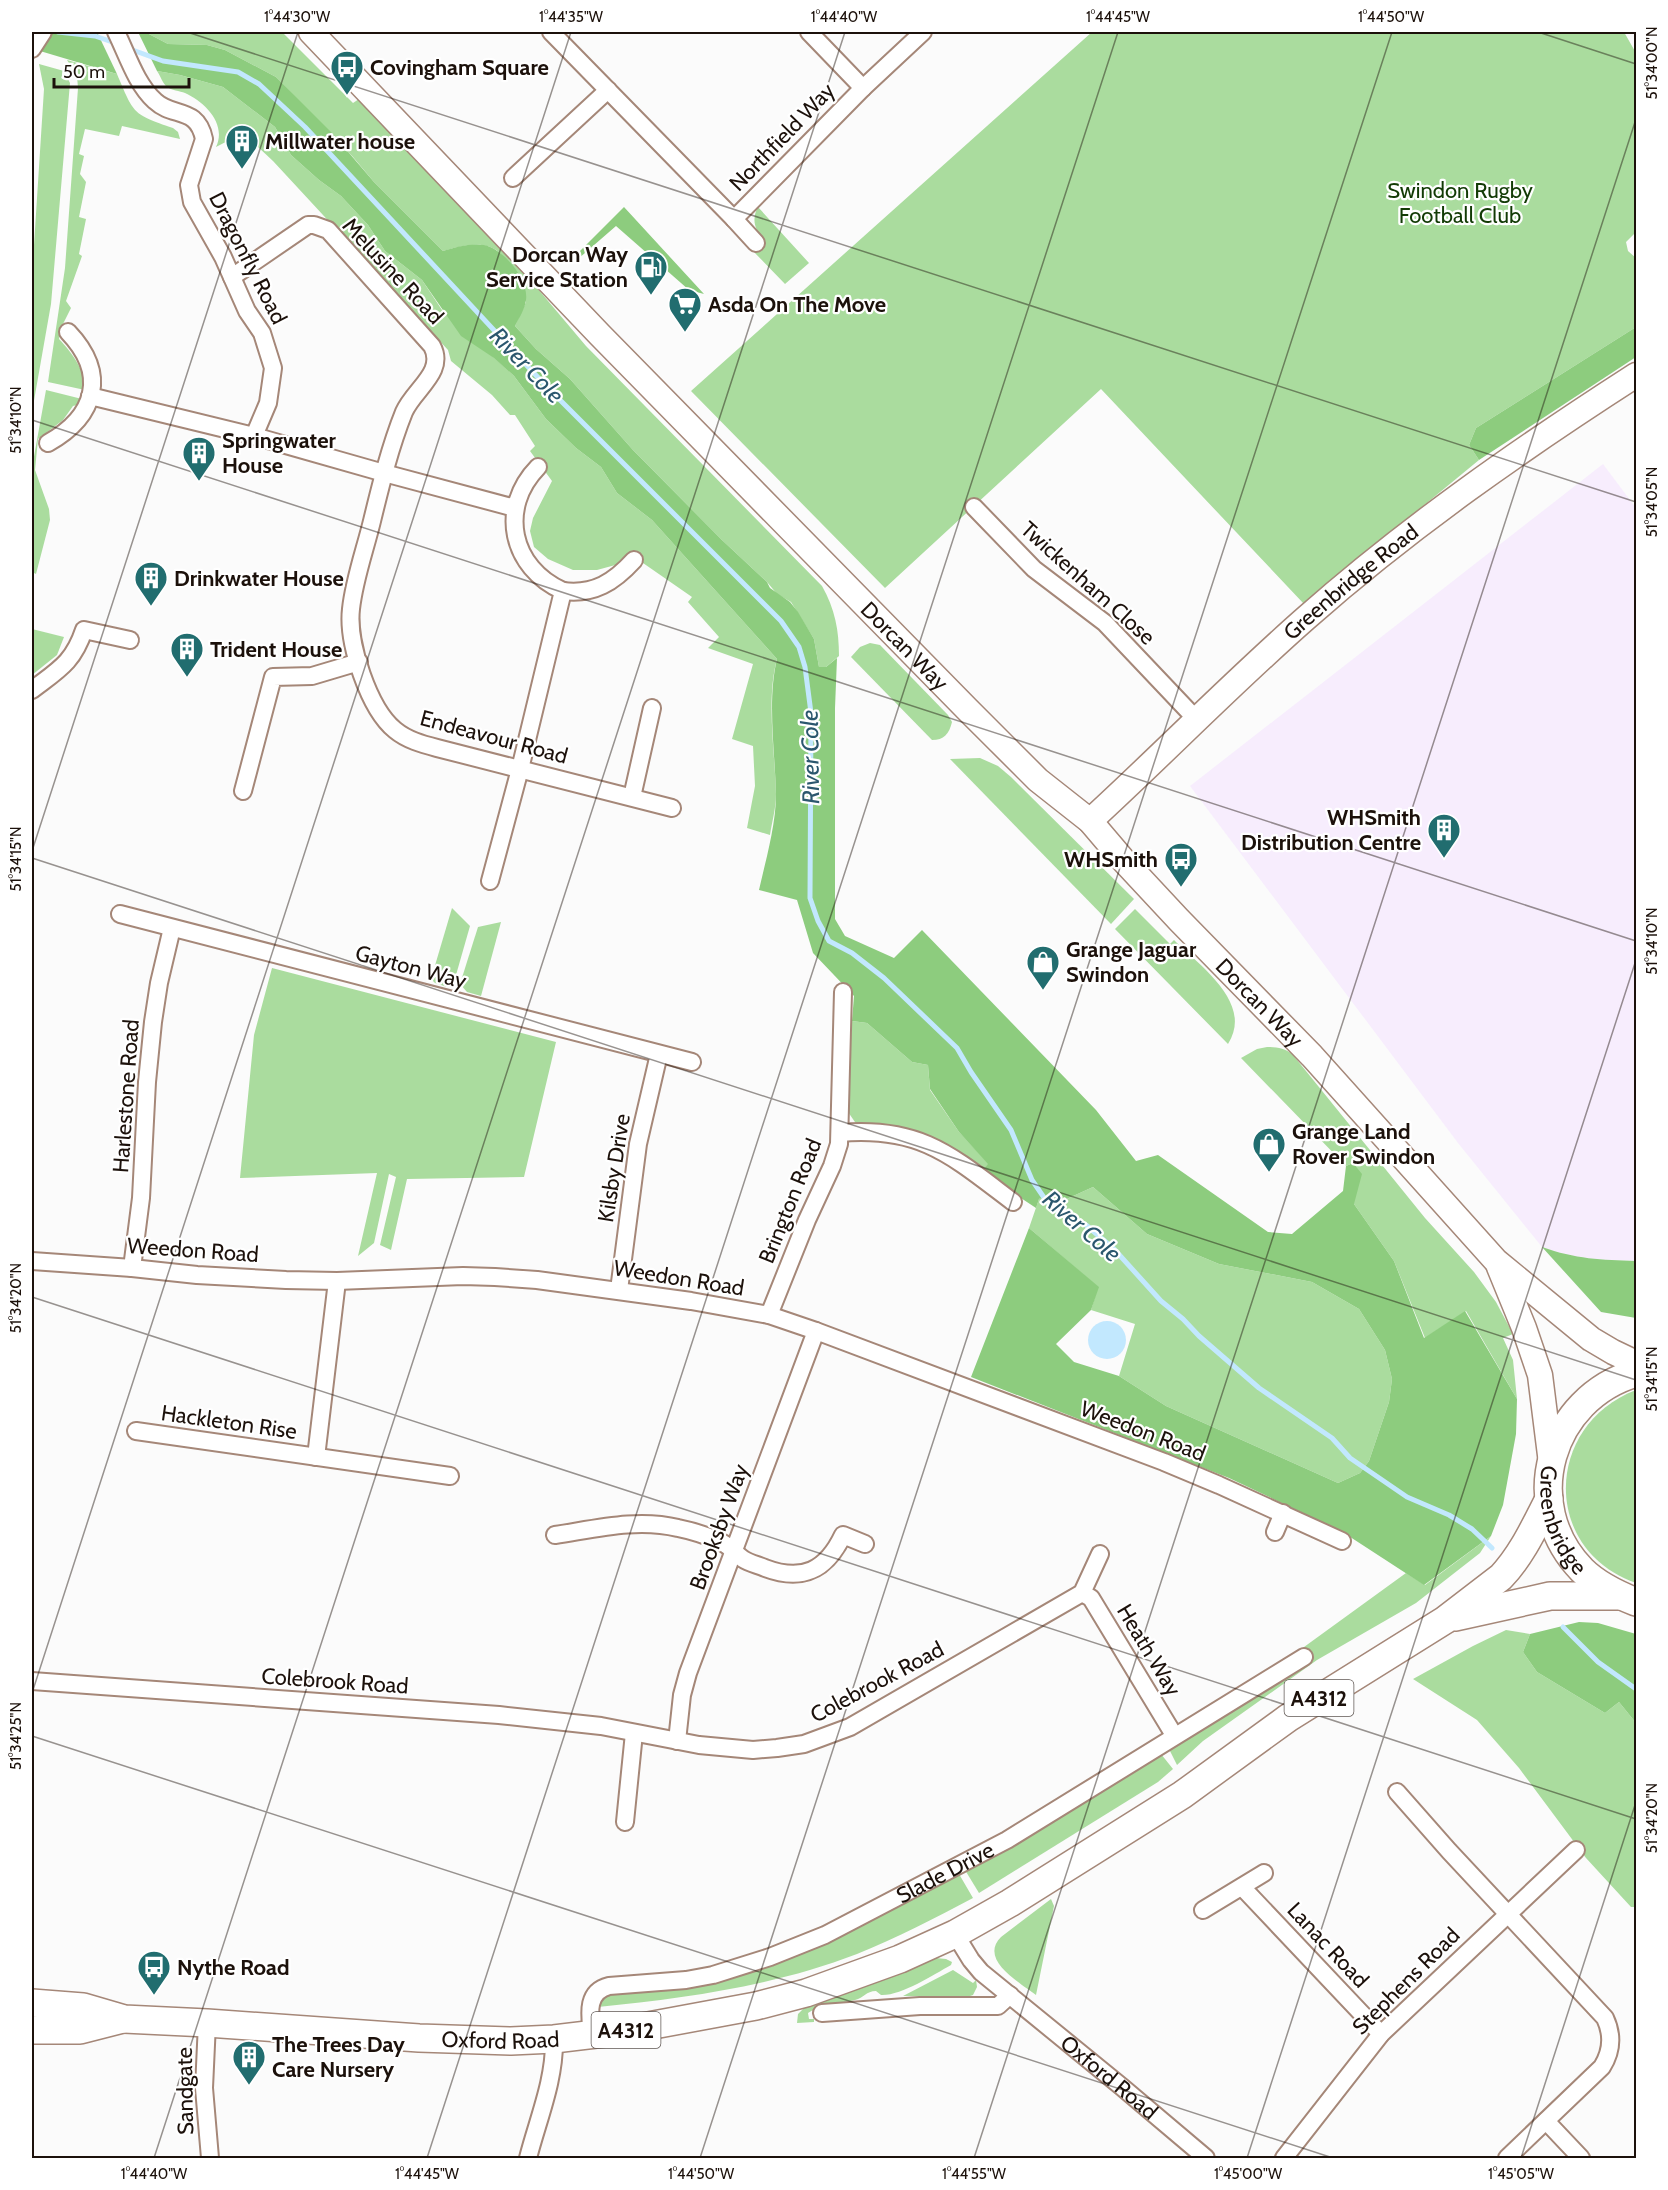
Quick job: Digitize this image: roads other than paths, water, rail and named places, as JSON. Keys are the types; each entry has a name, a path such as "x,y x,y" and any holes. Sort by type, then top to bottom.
{"main road":[{"name":"Dorcan Way","path":"311,32 600,335 967,709 1043,785 1090,821 1163,903 1320,1063 1496,1261 1591,1339 1636,1363"},
{"name":"Greenbridge Road","path":"1090,821 1306,617 1421,524 1512,458 1636,375"},
{"name":"Dorcan Way","path":"1496,1261 1524,1328 1540,1375 1551,1463"},
{"name":"Greenbridge","path":"1628,1599 1594,1580 1574,1561 1555,1527 1549,1499 1551,1463 1565,1427 1580,1407 1607,1385 1636,1373"},
{"name":"A4312","path":"955,1934 1017,1899 1190,1790 1288,1718 1445,1620 1501,1577 1508,1569 1529,1538 1549,1499"},
{"name":"A4312","path":"1445,1620 1550,1596 1628,1599"},
{"name":"Oxford Road","path":"32,2003 83,2007 124,2019 419,2038 501,2041 554,2039 677,2022 806,1993 868,1972 955,1934"},
{"name":"Oxford Road","path":"32,2030 80,2030 124,2019"}],"street":[{"path":"32,48 43,32"},
{"name":"Dragonfly Road","path":"116,32 147,93 160,106 188,115 199,123 204,139 190,175 189,193 214,238 247,311 262,333 273,368 268,403 254,436"},
{"name":"Northfield Way","path":"551,32 756,243"},
{"path":"809,32 863,88"},
{"name":"Northfield Way","path":"734,219 863,88 924,32"},
{"path":"513,178 608,90"},
{"name":"Melusine Road","path":"232,277 308,225 321,226 328,230 432,346 436,356 435,366 407,406 384,473"},
{"path":"48,443 74,426 87,406 90,396 93,375 90,363 77,341 68,332"},
{"path":"90,396 254,436 515,508"},
{"path":"538,467 524,483 515,508 517,541 525,561 544,581 563,591 584,592 605,585 622,573 634,560"},
{"name":"Endeavour Road","path":"384,473 351,610 359,662 378,711 398,732 436,748 672,808"},
{"name":"Twickenham Close","path":"975,507 1034,569 1105,623 1196,719"},
{"path":"490,880 520,769 563,591"},
{"path":"32,690 69,661 79,645 84,630 130,640"},
{"path":"243,791 273,677 312,676 359,662"},
{"path":"632,797 652,708"},
{"name":"Gayton Way","path":"120,914 692,1062"},
{"name":"Harlestone Road","path":"132,1268 141,1198 147,1082 153,1022 159,983 172,928"},
{"name":"Brington Road","path":"769,1315 837,1150 840,1133 843,992"},
{"name":"Kilsby Drive","path":"619,1290 638,1144 659,1054"},
{"path":"840,1133 876,1132 926,1143 954,1157 1013,1202"},
{"name":"Weedon Road","path":"32,1261 196,1275 337,1281 463,1276 495,1277 619,1290 769,1315 1164,1462 1342,1541"},
{"name":"Hackleton Rise","path":"316,1457 337,1281"},
{"name":"Brooksby Way","path":"677,1742 682,1695 688,1673 816,1331"},
{"name":"Hackleton Rise","path":"136,1431 450,1476"},
{"path":"1275,1532 1283,1513"},
{"path":"555,1535 648,1523 694,1532 724,1543 745,1560 783,1573 795,1574 808,1572 825,1563 837,1548 843,1535 865,1544"},
{"path":"1082,1593 1100,1554"},
{"name":"Colebrook Road","path":"32,1681 508,1716 634,1732 677,1742 753,1750 804,1744 829,1736 880,1710 1082,1593"},
{"name":"Heath Way","path":"1082,1593 1091,1598 1174,1735"},
{"name":"Slade Drive","path":"592,2035 591,2002 596,1993 604,1987 686,1980 713,1975 744,1966 825,1935 983,1853 1042,1819 1174,1735 1304,1657"},
{"path":"625,1822 634,1732"},
{"path":"1397,1792 1605,2018 1610,2034 1609,2053 1602,2067 1508,2158"},
{"name":"Stephens Road","path":"1284,2158 1381,2034 1576,1850"},
{"path":"1203,1910 1264,1873"},
{"name":"Lanac Road","path":"1242,1887 1381,2034"},
{"name":"Oxford Road","path":"955,1934 981,1972 1206,2158"},
{"path":"822,2013 920,2006 998,2006 1010,1995"},
{"name":"Sandgate","path":"207,2023 204,2088 210,2158"},
{"path":"528,2158 550,2077 554,2058 554,2039"},
{"path":"1546,2121 1581,2158"}],"water":[{"path":"1107,1321 1120,1327 1126,1340 1120,1353 1107,1359 1094,1353 1088,1340 1094,1327"}],"waterway":[{"name":"River Cole","path":"58,32 95,36 118,44"},
{"name":"River Cole","path":"127,48 163,61 238,72 259,84 305,127 545,385 781,621 799,647 805,667 811,713 810,898 818,921 829,941 852,953 884,978 957,1048 1011,1130 1032,1180 1047,1202 1061,1214 1086,1225 1114,1249 1161,1301 1259,1388 1332,1438 1350,1458 1407,1497 1449,1515 1472,1529 1492,1548"},
{"name":"River Cole","path":"1563,1627 1598,1662 1636,1689"}],"place":[{"name":"Covingham Square","path":"347,96"},
{"name":"Millwater house","path":"242,170"},
{"name":"Dorcan Way Service Station","path":"651,296"},
{"name":"Asda On The Move","path":"685,333"},
{"name":"Springwater House","path":"199,482"},
{"name":"Drinkwater House","path":"151,607"},
{"name":"Trident House","path":"187,678"},
{"name":"WHSmith Distribution Centre","path":"1444,859"},
{"name":"WHSmith","path":"1181,888"},
{"name":"Grange Jaguar Swindon","path":"1043,991"},
{"name":"Grange Land Rover Swindon","path":"1269,1173"},
{"name":"Nythe Road","path":"154,1996"},
{"name":"The Trees Day Care Nursery","path":"249,2086"}],"park label":[{"name":"Swindon Rugby Football Club","path":"1460,202"}]}
